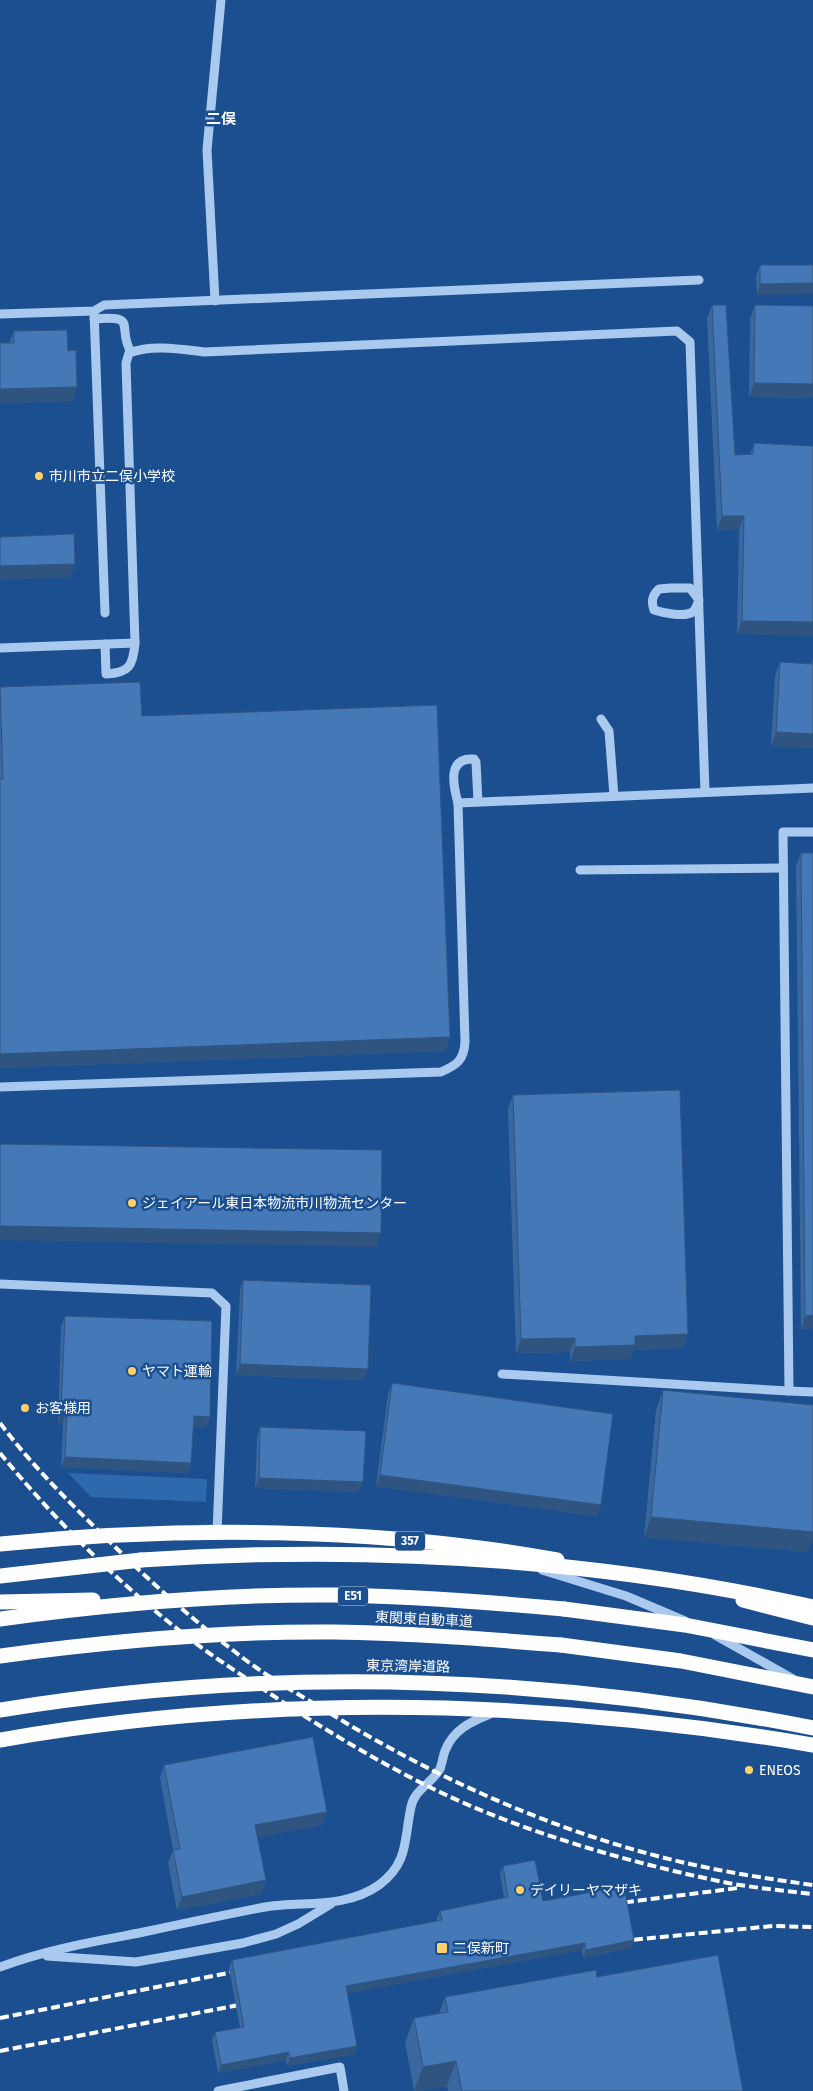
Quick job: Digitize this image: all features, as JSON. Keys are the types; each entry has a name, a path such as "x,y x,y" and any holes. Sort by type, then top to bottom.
{"highway":[{"name":"357","path":"0,1544 120,1534 217,1533 334,1536 445,1544 601,1568 708,1591 813,1618"},
{"name":"357","path":"0,1576 141,1560 276,1553 334,1553 488,1559 633,1574 813,1607"},
{"name":"東関東自動車道","path":"0,1619 141,1603 219,1598 332,1595 486,1602 630,1617 736,1634 813,1650"},
{"path":"0,1602 82,1599 141,1603"},
{"name":"東関東自動車道","path":"0,1656 145,1639 221,1634 332,1632 485,1639 626,1653 715,1667 813,1687"},
{"path":"0,1664 43,1650"},
{"name":"東京湾岸道路","path":"0,1710 148,1691 296,1682 402,1682 556,1690 675,1704 813,1728"},
{"path":"0,1740 103,1724 233,1711 353,1707 500,1710 673,1724 813,1745"}],"street":[{"path":"214,301 207,150 221,0"},
{"path":"105,613 94,315 104,304 699,280"},
{"path":"0,314 94,315 117,318 123,320 125,324 126,341 131,352"},
{"path":"105,644 106,674 122,673 128,669 134,654 135,643 126,363 131,352 138,349 171,348 204,352 677,331 690,342 705,792"},
{"path":"671,588 690,588 699,600 695,610 690,613 664,614 654,610 652,603 653,595 659,589 671,588"},
{"path":"0,648 135,643"},
{"path":"601,719 609,732 614,796"},
{"path":"0,1087 441,1072 458,1065 464,1054 466,1042 458,803 454,790 454,766 459,761 467,758 474,759 476,762 478,802"},
{"path":"458,803 813,788"},
{"path":"789,1391 783,832 813,832"},
{"path":"580,870 783,868"},
{"path":"0,1284 212,1292 226,1306 217,1533"},
{"path":"502,1374 813,1392"},
{"path":"445,1544 502,1558 626,1596 669,1613 765,1663 813,1692"},
{"path":"0,1967 32,1955 268,1907 333,1902 364,1894 379,1885 393,1873 404,1850 411,1807 415,1795 440,1769 450,1740 466,1724 500,1710"},
{"path":"32,1955 136,1962 243,1943 276,1934 298,1924 333,1902"},
{"path":"218,2091 340,2067 344,2091"}],"shaded area":[{"path":"68,1473 207,1479 206,1502 91,1497"}],"building":[{"path":"760,265 813,265 813,283 760,284"},
{"path":"712,305 726,305 735,455 753,454 754,443 813,446 813,622 742,621 744,516 722,516"},
{"path":"755,305 813,306 813,384 754,383"},
{"path":"67,330 68,351 76,350 77,387 0,389 0,343 14,343 14,331"},
{"path":"74,534 75,564 0,566 0,537"},
{"path":"780,662 813,664 813,734 776,732"},
{"path":"140,682 142,716 437,705 450,1037 0,1054 0,779 3,779 0,687"},
{"path":"801,853 813,853 813,1315 805,1316"},
{"path":"680,1090 688,1334 635,1336 635,1345 575,1347 575,1338 521,1339 513,1095"},
{"path":"0,1144 382,1150 381,1233 0,1226"},
{"path":"243,1280 371,1285 368,1369 240,1364"},
{"path":"65,1316 212,1321 210,1417 194,1416 191,1463 65,1457 67,1412 61,1412"},
{"path":"392,1383 613,1414 601,1505 380,1475"},
{"path":"663,1390 813,1405 813,1532 651,1517"},
{"path":"260,1427 366,1431 363,1482 259,1478"},
{"path":"313,1737 327,1812 255,1825 266,1880 182,1897 173,1850 180,1849 164,1765"},
{"name":"二俣新町","path":"535,1860 543,1901 624,1886 634,1940 586,1950 585,1943 346,1986 357,2046 290,2058 289,2052 221,2065 215,2032 244,2027 232,1960 442,1920 440,1911 508,1897 503,1866"},
{"path":"718,1955 743,2091 462,2091 456,2061 423,2067 414,2018 448,2012 445,1997 596,1970 597,1977"}],"railway":[{"path":"0,1423 67,1500 140,1571 186,1612 255,1667 363,1733 486,1796 572,1830 680,1862 775,1880 813,1885"},
{"path":"0,1453 70,1532 121,1581 174,1626 214,1657 301,1714 385,1764 473,1807 535,1831 598,1851 728,1883 813,1894"},
{"path":"612,1904 738,1888"},
{"path":"621,1941 773,1926 813,1927"},
{"path":"0,2018 243,1970"},
{"path":"0,2051 249,2003"}],"place":[{"name":"市川市立二俣小学校","path":"39,476"},
{"name":"ジェイアール東日本物流市川物流センター","path":"132,1203"},
{"name":"ヤマト運輸","path":"132,1371"},
{"name":"お客様用","path":"25,1408"},
{"name":"ENEOS","path":"749,1770"},
{"name":"デイリーヤマザキ","path":"520,1890"},
{"name":"二俣新町","path":"442,1948"}],"district":[{"name":"二俣","path":"221,119"}]}
